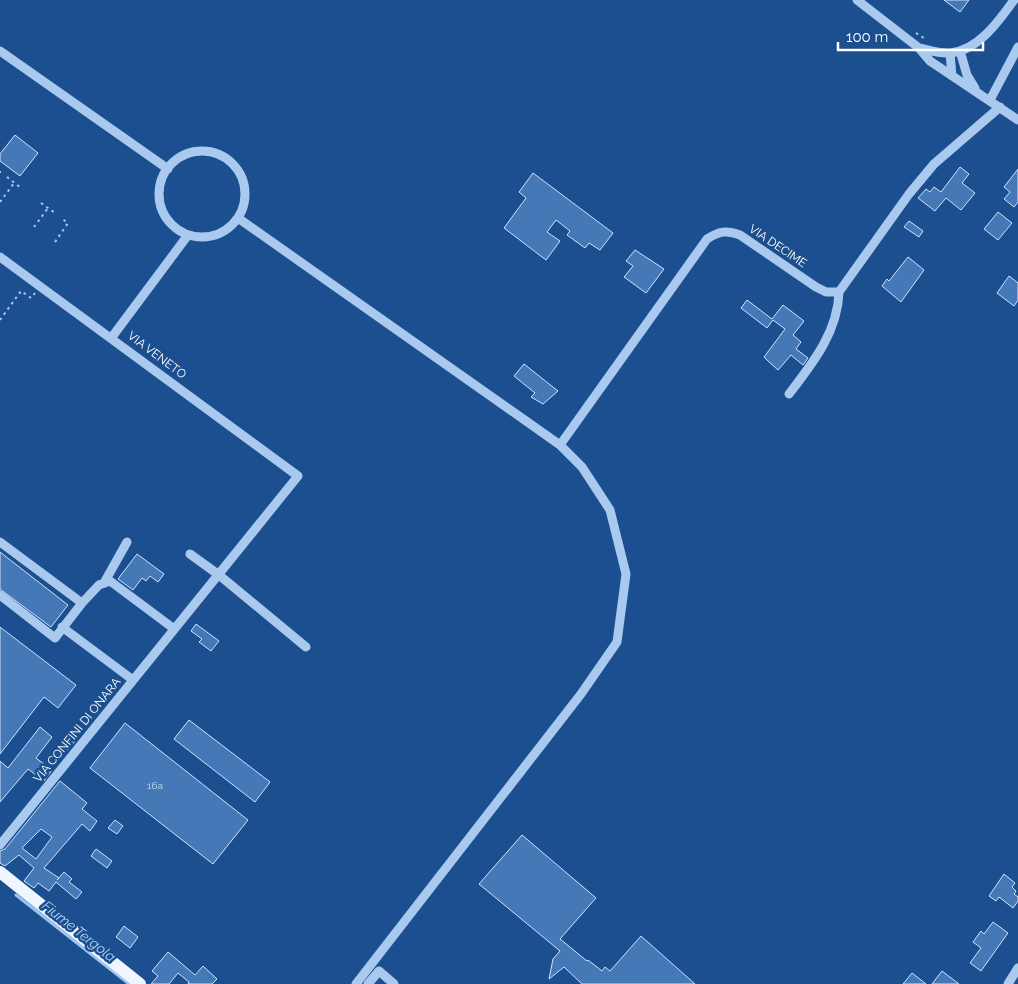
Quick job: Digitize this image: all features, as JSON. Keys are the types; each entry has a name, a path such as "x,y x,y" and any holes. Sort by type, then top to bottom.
{"main road":[{"path":"0,872 140,984"}],"street":[{"path":"857,0 919,48 930,61 1018,120"},
{"path":"919,48 939,53 960,51 986,36 1014,0"},
{"path":"990,100 1018,47"},
{"path":"960,51 971,84 978,92"},
{"path":"0,52 168,169"},
{"path":"950,53 952,76"},
{"path":"789,394 815,360 828,336 839,304 839,292 909,194 934,164 1000,107"},
{"path":"194,152 213,152 225,157 242,177 245,191 244,205 238,218 228,228 216,235 202,237 188,235 172,224 161,207 159,194 162,180 168,169 177,160 194,152"},
{"path":"238,218 560,445 582,467 610,510 626,574 617,642 581,694 356,984"},
{"name":"VIA DECIME","path":"560,445 707,239 718,232 728,231 740,235 816,287 826,292 839,292"},
{"path":"112,337 188,235"},
{"name":"VIA VENETO","path":"0,257 112,337 298,476"},
{"name":"VIA CONFINI DI ONARA","path":"0,845 134,680 173,628 219,575 298,476"},
{"path":"0,542 82,602"},
{"path":"0,595 55,638 82,602 104,583 127,542"},
{"path":"190,554 219,575 306,647"},
{"path":"104,583 110,581 124,590 173,628"},
{"path":"62,627 134,680"},
{"path":"1008,984 1018,968"},
{"path":"368,984 379,971 394,984"}],"path":[{"path":"909,28 928,40"},
{"path":"8,178 21,188"},
{"path":"0,202 14,183"},
{"path":"41,203 55,213"},
{"path":"34,228 48,208"},
{"path":"55,242 68,224 61,218"},
{"path":"0,320 21,291 31,298 41,286"}],"building":[{"path":"944,0 969,0 960,12"},
{"path":"15,135 38,153 20,176 0,161 0,154"},
{"path":"960,167 969,174 962,183 975,193 961,210 946,198 935,211 918,198 926,189 930,192 934,187 941,192"},
{"path":"1018,169 1018,202 1014,207 1004,199 1010,192 1004,187"},
{"path":"533,173 613,233 600,250 589,243 585,248 567,235 570,231 556,220 547,232 560,241 546,260 504,228 526,198 519,192"},
{"path":"998,212 1012,223 998,240 984,229"},
{"path":"909,221 923,231 919,237 904,227"},
{"path":"635,250 664,269 646,293 624,277 633,266 626,261"},
{"path":"908,257 924,270 901,302 882,286 887,279 889,281"},
{"path":"1009,276 1018,283 1018,300 1014,306 997,293"},
{"path":"747,300 772,319 783,305 804,321 793,335 801,342 796,349 808,358 803,365 791,355 778,370 764,357 785,329 773,320 767,328 741,308"},
{"path":"524,364 558,391 543,404 531,397 535,393 514,376"},
{"path":"0,552 68,605 51,627 0,589"},
{"path":"137,554 164,574 158,582 150,576 146,581 142,578 133,590 118,579"},
{"path":"196,624 219,641 211,651 199,642 202,639 191,631"},
{"path":"0,627 76,685 58,708 44,697 0,754"},
{"path":"189,720 270,782 255,802 174,739"},
{"path":"125,723 248,820 213,864 90,768"},
{"path":"40,727 52,737 36,758 52,770 44,781 28,769 0,802 0,761 8,768"},
{"path":"70,731 78,737 68,750 60,743"},
{"path":"60,781 87,803 82,809 97,821 90,831 82,824 44,868 59,878 64,872 72,879 69,882 82,892 76,899 56,882 49,891 38,883 34,888 24,881 34,868 19,855 5,866 0,863 0,851 5,849","holes":["41,829 52,837 36,859 22,848"]},
{"path":"115,820 123,826 117,834 108,828"},
{"path":"522,835 596,898 560,939 602,971 605,967 610,971 641,936 695,984 582,984 564,967 549,979 553,959 560,951 479,884"},
{"path":"96,849 112,861 107,868 91,856"},
{"path":"1004,874 1015,883 1012,887 1016,891 1014,894 1018,897 1018,901 1013,908 999,897 996,901 989,896"},
{"path":"993,922 1008,933 981,971 970,963 981,948 973,942 981,931 984,934"},
{"path":"124,926 138,937 130,948 116,937"},
{"path":"168,952 195,975 203,966 217,979 212,984 188,984 189,982 178,973 169,984 151,984 158,976 152,971"},
{"path":"942,971 959,984 932,984"},
{"path":"912,973 926,984 903,984"}],"waterway":[{"name":"Fiume Tergola","path":"16,895 129,984"}]}
